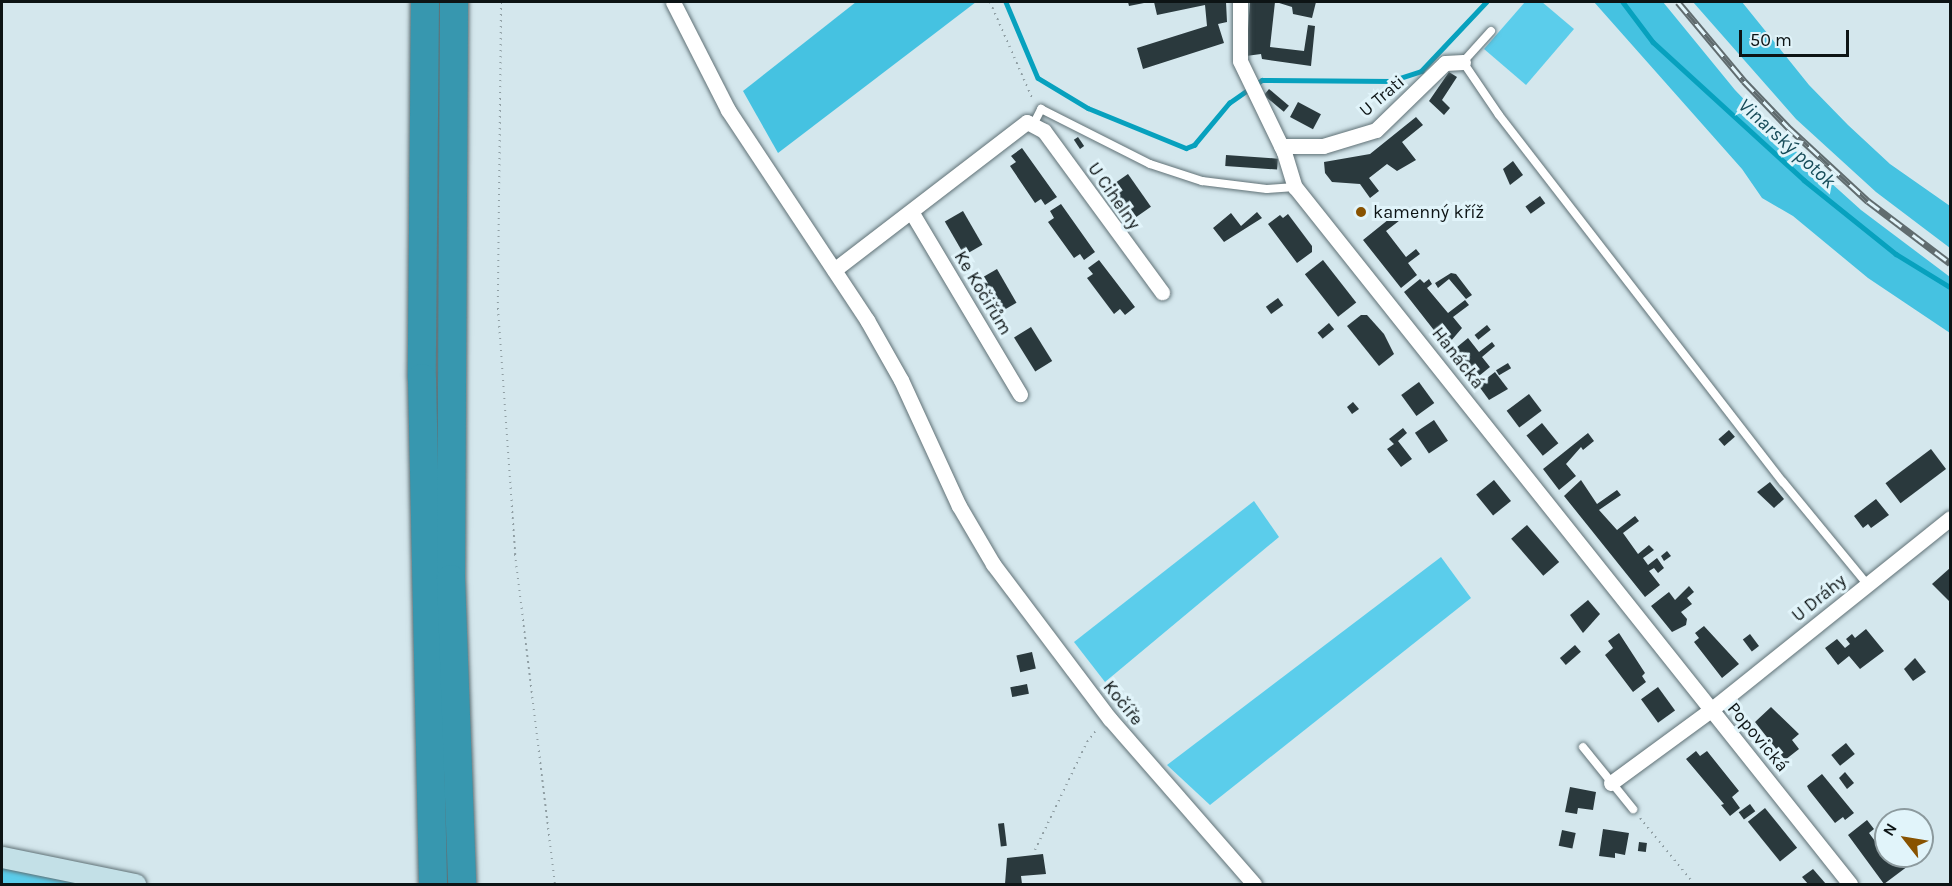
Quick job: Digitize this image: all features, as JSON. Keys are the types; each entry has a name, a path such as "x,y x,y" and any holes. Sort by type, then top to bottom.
{"highway":[{"path":"425,2 422,378 433,885"},
{"path":"454,2 451,556 462,885"}],"main road":[{"path":"2,857 135,885"}],"street":[{"name":"Kočíře","path":"673,2 728,110 834,270 901,380 975,536 1110,719 1254,885"},
{"name":"Hanácká","path":"1240,2 1238,53 1251,88 1281,146 1295,187 1713,710"},
{"name":"U Trati","path":"1281,146 1323,146 1376,130 1445,63 1463,62"},
{"path":"834,270 912,213 1020,125 1037,116"},
{"name":"U Cihelny","path":"1037,116 1044,131 1162,292"},
{"name":"Ke Kočiřům","path":"912,213 1020,394"},
{"name":"U Dráhy","path":"1713,710 1867,584 1948,526"},
{"name":"Popovická","path":"1611,783 1713,710 1850,885"}],"lane":[{"path":"1491,30 1463,62 1577,217 1867,584"},
{"path":"1037,116 1170,172 1202,181 1267,189 1295,187"},
{"path":"1583,747 1633,809"}],"path":[{"path":"501,2 498,308 518,578 555,885"},
{"path":"990,2 1037,116"},
{"path":"1035,850 1087,742 1110,719"},
{"path":"1633,809 1691,880"}],"shaded area":[{"path":"856,2 976,2 778,153 743,91"},
{"path":"1525,2 1542,2 1574,29 1526,85 1484,49"},
{"path":"1594,2 1663,2 1735,90 1779,136 1861,210 1950,277 1950,333 1868,278 1793,216 1762,198 1742,169"},
{"path":"1693,2 1742,2 1809,85 1848,125 1890,164 1950,206 1950,248 1876,192 1796,119"},
{"path":"1254,501 1279,537 1105,682 1074,642"},
{"path":"1441,557 1471,598 1210,805 1167,765"},
{"path":"2,866 93,884 2,884"}],"building":[{"path":"1128,2 1144,2 1144,3 1129,6"},
{"path":"1154,2 1226,2 1227,22 1218,24 1224,43 1143,69 1137,48 1207,26 1205,5 1157,15"},
{"path":"1250,2 1275,2 1270,47 1304,51 1308,25 1315,26 1311,66 1262,59 1261,54 1246,56"},
{"path":"1276,2 1316,2 1312,18 1293,14 1292,7"},
{"path":"1449,72 1457,77 1442,100 1450,108 1444,115 1429,101"},
{"path":"1269,89 1289,106 1284,112 1264,95"},
{"path":"1298,102 1321,114 1313,129 1290,117"},
{"path":"1416,117 1423,125 1402,142 1416,160 1397,171 1387,164 1369,178 1379,191 1370,198 1360,184 1332,182 1325,173 1324,162 1370,154"},
{"path":"1078,137 1084,146 1080,149 1074,140"},
{"path":"1022,148 1057,197 1045,205 1041,199 1035,203 1010,166 1016,162 1011,156"},
{"path":"1226,155 1278,159 1277,170 1225,166"},
{"path":"1513,161 1523,175 1510,185 1503,169"},
{"path":"1128,174 1151,207 1134,219 1111,186"},
{"path":"1540,196 1545,203 1531,214 1525,207"},
{"path":"1061,204 1095,252 1084,260 1080,254 1074,258 1048,222 1054,218 1050,211"},
{"path":"963,211 982,245 964,255 945,222"},
{"path":"1399,211 1404,217 1386,231 1406,257 1416,249 1420,254 1408,263 1417,275 1401,288 1363,240"},
{"path":"1257,212 1262,218 1224,242 1213,228 1231,213 1241,226"},
{"path":"1288,214 1312,246 1312,252 1297,263 1268,224 1280,215 1283,218"},
{"path":"1099,260 1135,307 1125,315 1120,309 1114,314 1087,278 1093,274 1088,268"},
{"path":"1323,260 1356,303 1338,317 1305,274"},
{"path":"997,269 1016,303 998,313 979,280"},
{"path":"1451,273 1456,274 1472,295 1466,299 1449,279 1438,288 1435,283"},
{"path":"1420,279 1424,283 1429,279 1432,284 1427,288 1448,313 1465,300 1469,305 1453,317 1462,328 1450,342 1444,343 1404,292"},
{"path":"1278,298 1283,305 1271,314 1266,307"},
{"path":"1361,315 1367,315 1384,334 1394,354 1379,366 1347,326"},
{"path":"1329,323 1334,329 1323,339 1318,333"},
{"path":"1487,325 1491,330 1478,340 1475,335"},
{"path":"1031,327 1052,361 1035,372 1014,338"},
{"path":"1468,338 1479,352 1492,342 1495,346 1482,357 1490,367 1474,380 1451,352"},
{"path":"1508,363 1511,368 1499,375 1496,370"},
{"path":"1495,372 1508,389 1489,400 1478,385"},
{"path":"1419,382 1434,403 1416,416 1401,395"},
{"path":"1529,394 1542,411 1519,428 1507,411"},
{"path":"1353,402 1359,409 1352,414 1347,407"},
{"path":"1434,420 1448,441 1429,454 1415,433"},
{"path":"1542,423 1558,443 1543,456 1526,436"},
{"path":"1403,428 1407,433 1398,441 1412,459 1401,467 1387,449 1394,444 1389,439"},
{"path":"1729,430 1735,437 1724,446 1718,439"},
{"path":"1588,433 1594,441 1583,450 1581,447 1566,464 1576,476 1559,490 1543,469"},
{"path":"1931,449 1946,469 1901,503 1885,483"},
{"path":"1494,480 1511,501 1493,515 1476,494"},
{"path":"1581,480 1597,504 1617,490 1621,495 1599,510 1617,530 1635,516 1639,521 1623,533 1638,554 1649,545 1654,550 1643,558 1648,565 1657,558 1664,568 1658,573 1654,568 1649,571 1660,585 1645,597 1564,496"},
{"path":"1770,482 1784,499 1774,508 1757,492"},
{"path":"1876,499 1889,515 1871,528 1868,524 1863,528 1854,516"},
{"path":"1527,525 1559,562 1543,576 1511,539"},
{"path":"1667,551 1671,556 1664,561 1661,556"},
{"path":"1950,568 1950,602 1932,584"},
{"path":"1689,586 1694,592 1687,598 1692,604 1681,612 1687,619 1686,625 1672,632 1651,606 1669,592 1675,600"},
{"path":"1588,600 1600,614 1583,633 1570,615"},
{"path":"1704,626 1739,664 1722,678 1694,642 1699,638 1695,633"},
{"path":"1866,629 1884,651 1860,669 1849,656 1838,665 1825,648 1837,639 1845,648 1850,644 1846,639 1852,634 1855,638"},
{"path":"1619,633 1645,673 1642,676 1646,682 1633,692 1605,655 1613,648 1608,641"},
{"path":"1750,634 1759,646 1752,651 1743,639"},
{"path":"1575,645 1581,652 1566,665 1560,658"},
{"path":"1032,652 1036,669 1020,672 1016,656"},
{"path":"1915,658 1926,672 1913,681 1904,669"},
{"path":"1027,684 1029,694 1012,697 1010,687"},
{"path":"1658,687 1675,710 1658,723 1641,699"},
{"path":"1771,707 1799,734 1792,740 1799,749 1785,760 1755,722"},
{"path":"1846,743 1855,754 1840,766 1831,755"},
{"path":"1696,751 1700,756 1707,751 1739,791 1732,797 1740,808 1730,816 1721,805 1724,804 1686,759"},
{"path":"1845,772 1854,783 1847,789 1839,778"},
{"path":"1822,774 1854,813 1845,820 1843,817 1835,823 1807,786"},
{"path":"1570,787 1596,792 1593,810 1578,808 1577,814 1565,812"},
{"path":"1750,804 1755,811 1744,820 1739,812"},
{"path":"1765,808 1797,848 1780,861 1748,822"},
{"path":"1867,820 1874,829 1869,833 1874,840 1874,868 1905,868 1884,884 1848,835"},
{"path":"1004,823 1007,846 1001,847 998,824"},
{"path":"1603,829 1629,833 1625,855 1615,853 1615,858 1599,856"},
{"path":"1562,830 1576,833 1572,849 1559,846"},
{"path":"1639,842 1647,843 1646,852 1638,851"},
{"path":"1043,854 1046,874 1021,876 1022,884 1005,884 1007,858"},
{"path":"1813,869 1826,884 1808,884 1802,877"}],"waterway":[{"name":"Vinarský potok","path":"1006,2 1038,78 1088,108 1186,148 1194,145 1229,103 1262,80 1391,81 1421,71 1486,2"},
{"name":"Vinarský potok","path":"1623,2 1653,42 1804,180 1896,254 1950,287"}],"railway":[{"path":"1678,2 1744,81 1788,127 1868,201 1950,263"}],"place":[{"name":"kamenný kříž","path":"1361,212"}]}
